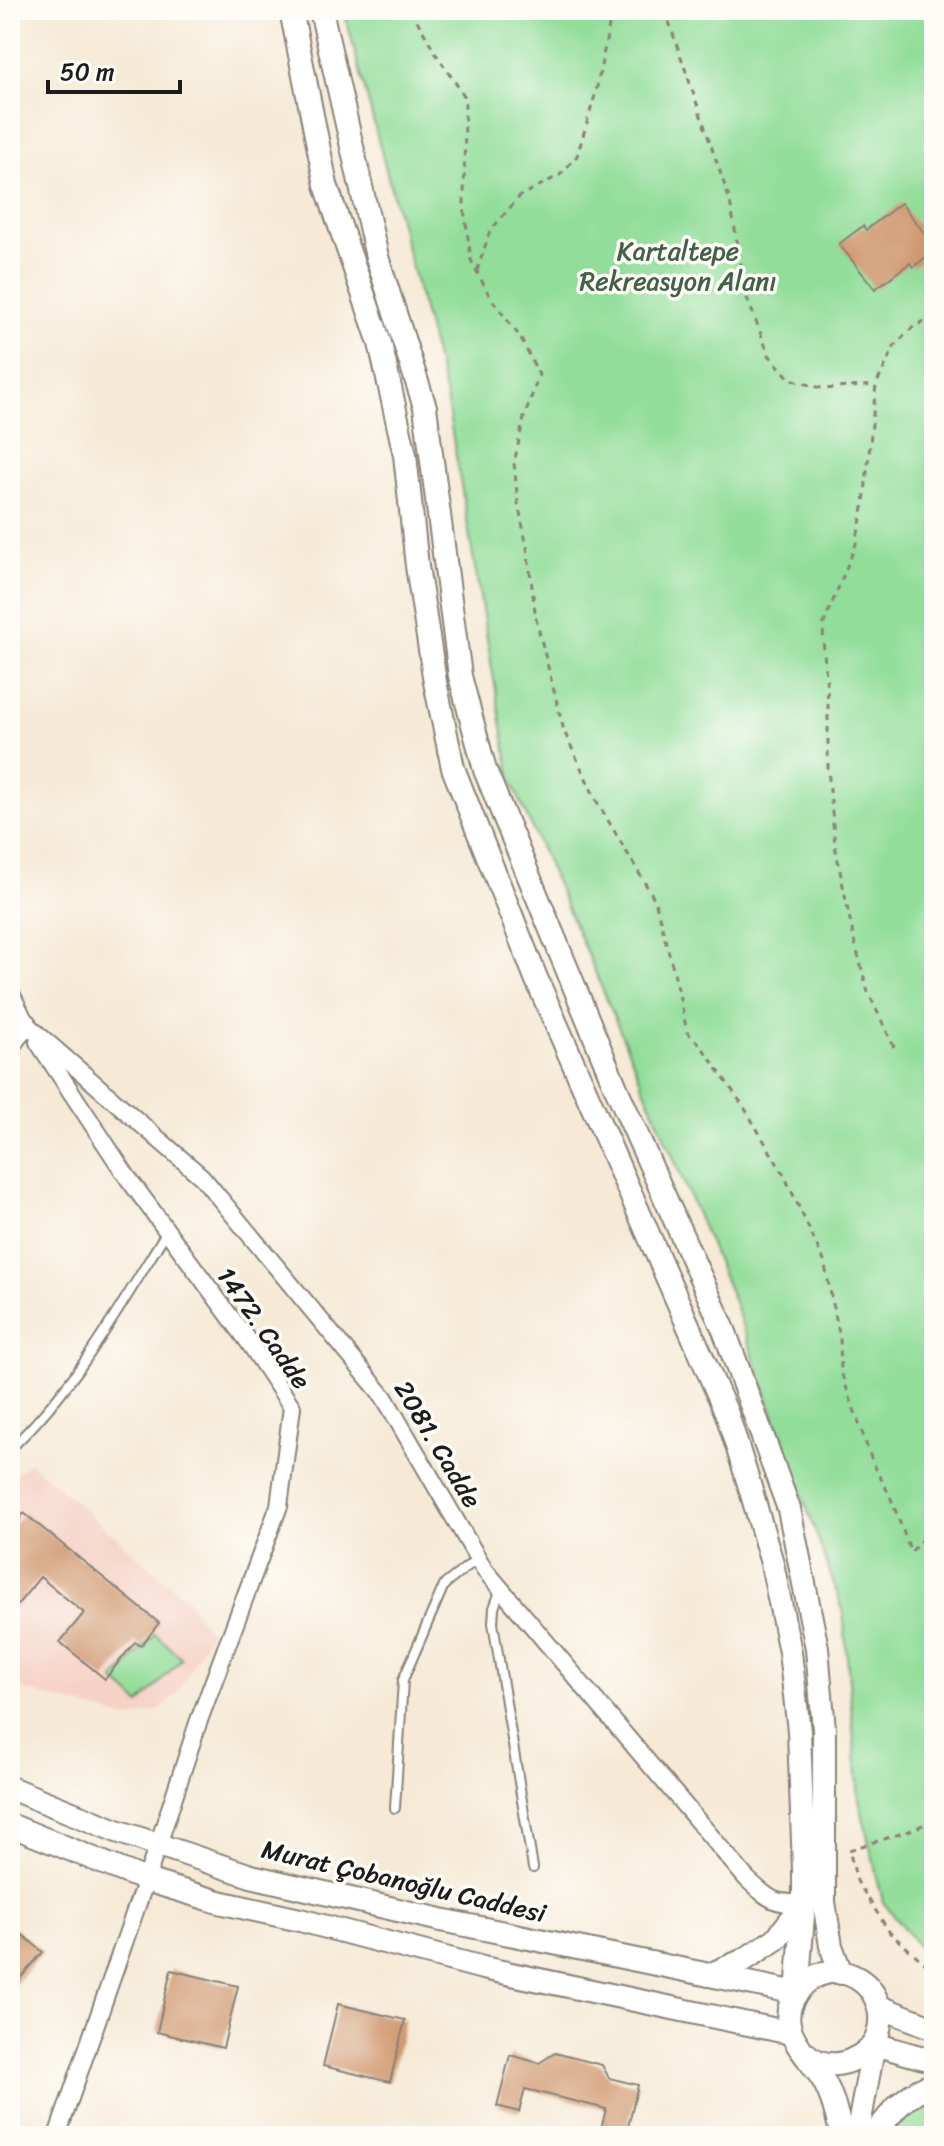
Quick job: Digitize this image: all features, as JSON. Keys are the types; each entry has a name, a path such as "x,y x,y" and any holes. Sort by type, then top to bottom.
{"main road":[{"path":"291,10 326,185 380,343 405,455 417,566 435,682 453,768 536,978 727,1414 772,1563 790,1652 814,1903 841,1973"},
{"path":"321,10 377,257 425,407 460,676 485,770 616,1088 724,1330 789,1509 817,1648 824,1730 814,1903 797,1993"},
{"name":"Murat Çobanoğlu Caddesi","path":"10,1788 117,1831 251,1876 441,1920 797,1993"},
{"path":"10,1825 146,1880 219,1902 483,1968 795,2040 809,2057 822,2063 837,2065 851,2062 864,2055 874,2044"},
{"path":"709,1975 744,1960 776,1939 814,1903"},
{"path":"842,2136 835,2105 822,2078 795,2040 788,2022 789,2009 803,1985 827,1973 854,1976 866,1984 880,2007 879,2033 874,2044 857,2136"},
{"path":"880,2007 934,2028"},
{"path":"874,2044 934,2061"},
{"path":"873,2136 899,2105 934,2085"}],"street":[{"name":"2081. Cadde","path":"10,991 26,1024 202,1177 384,1397 484,1569 747,1879 779,1903 814,1903"},
{"path":"10,1045 26,1024"},
{"name":"1472. Cadde","path":"26,1024 128,1178 248,1341 292,1407 279,1506 198,1723 57,2136"}],"lane":[{"path":"10,1449 43,1415 85,1361 167,1231"},
{"path":"395,1808 403,1680 444,1585 478,1558"},
{"path":"501,1589 494,1608 493,1623 533,1868"}],"path":[{"path":"411,10 465,97 464,208 471,260 490,297 520,337 539,375 524,418 514,463 536,619 564,731 596,800 655,900 687,1032 719,1070 752,1120 784,1175 824,1261 840,1338 841,1372 872,1461 890,1496 911,1552 934,1525"},
{"path":"477,271 490,231 520,196 560,175 577,156 596,92 612,10"},
{"path":"665,10 730,201 747,298 769,355 790,379 824,389 876,385"},
{"path":"894,1047 868,992 835,846 828,768 823,639 824,623 856,544 864,503 876,385 895,345 934,311"},
{"path":"928,319 934,332"},
{"path":"934,1820 849,1850 857,1881 890,1933 934,1971"}],"shaded area":[{"path":"29,1462 186,1598 210,1633 177,1693 159,1710 129,1719 10,1686 10,1481"}],"green space":[{"name":"Kartaltepe Rekreasyon Alanı","path":"344,10 934,10 934,1960 926,1956 883,1902 859,1800 843,1610 734,1302 511,780 446,397"},
{"path":"155,1634 182,1658 140,1704 114,1680"},
{"path":"934,2097 934,2136 884,2136 908,2108"}],"building":[{"path":"901,203 934,246 934,251 913,267 910,263 875,289 839,244 863,226 866,230"},
{"path":"24,1513 159,1623 141,1646 135,1642 105,1679 60,1642 84,1613 40,1577 10,1614 10,1530"},
{"path":"10,1924 43,1952 10,1990"},
{"path":"171,1970 238,1986 223,2048 157,2032"},
{"path":"338,2004 405,2020 390,2082 323,2066"},
{"path":"555,2053 602,2065 609,2078 638,2085 626,2135 601,2129 606,2109 525,2089 519,2112 497,2106 510,2055 539,2063"}]}
